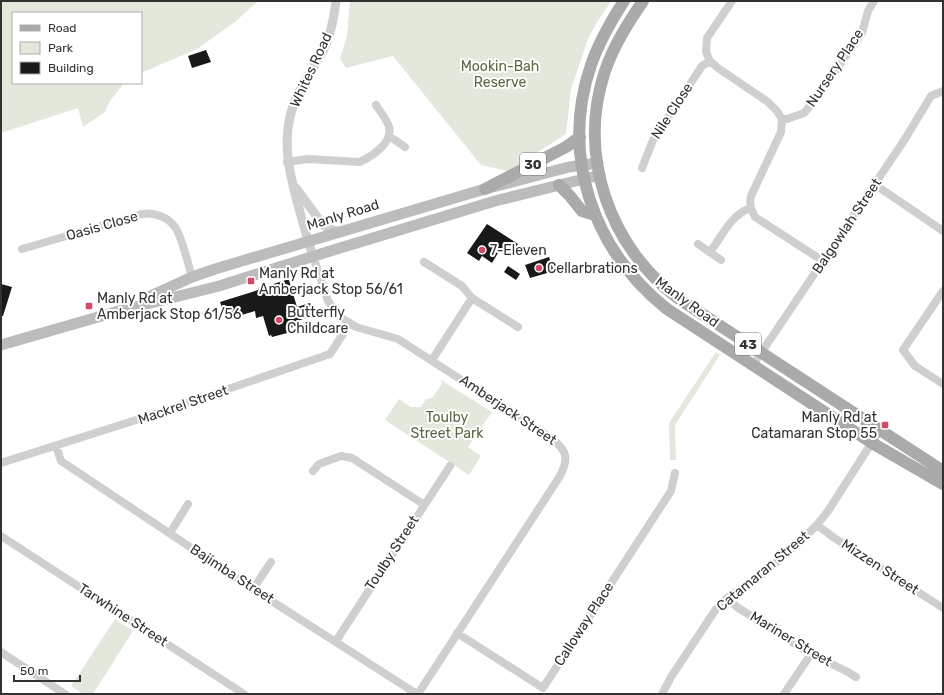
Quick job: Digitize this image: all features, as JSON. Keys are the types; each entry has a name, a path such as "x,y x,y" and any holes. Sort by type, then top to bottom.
{"main road":[{"name":"Manly Road","path":"624,1 604,35 591,65 582,106 580,137 581,165 595,215 619,259 638,284 667,309 872,442 943,484"},
{"path":"600,175 595,137 596,116 605,72 617,42 643,1"},
{"name":"30","path":"485,188 566,147 580,137"},
{"name":"Manly Road","path":"120,310 192,277 485,188 581,165 598,163"},
{"name":"Manly Road","path":"1,345 120,310 219,286 313,256 488,204 600,175 606,200 626,243 648,270 669,290 943,471"},
{"path":"559,185 582,211 595,215"}],"street":[{"name":"Whites Road","path":"313,256 291,182 286,148 289,122 296,96 323,50 334,20 336,1"},
{"path":"732,1 707,38 706,52 710,61 768,102 777,111 782,119 781,132 751,196 749,203 750,208 755,217 823,261"},
{"name":"Nursery Place","path":"782,119 787,119 804,113 818,97 862,33 868,11 874,1"},
{"name":"Nile Close","path":"642,168 653,140 702,66 710,61"},
{"name":"Balgowlah Street","path":"753,365 909,133 932,96 943,91"},
{"path":"287,162 308,159 360,162 373,154 389,136 390,128 376,105"},
{"path":"389,136 405,147"},
{"path":"291,182 323,225 334,230 344,231"},
{"path":"874,184 943,231"},
{"path":"710,252 734,218 740,212 750,208"},
{"name":"Oasis Close","path":"22,249 142,214 151,213 169,221 176,229 192,277"},
{"path":"698,244 721,260"},
{"name":"Amberjack Street","path":"313,256 328,301 340,317 356,327 398,339 432,360 553,439 563,448 566,458 565,467 560,476 418,694"},
{"path":"424,262 462,286 472,298 518,327"},
{"path":"943,291 903,350 915,366 943,384"},
{"path":"432,360 472,298"},
{"name":"Mackrel Street","path":"1,463 158,413 330,354 348,323"},
{"name":"Catamaran Street","path":"662,694 671,677 716,608 727,598 763,574 817,525 828,511 880,430"},
{"name":"Bajimba Street","path":"56,446 61,461 253,589 418,694"},
{"path":"313,471 319,464 341,456 352,458 423,504"},
{"name":"Toulby Street","path":"336,641 423,504 450,466"},
{"name":"Calloway Place","path":"457,633 543,688 671,491 675,473"},
{"path":"170,534 188,504"},
{"name":"Mizzen Street","path":"817,525 833,537 943,608"},
{"name":"Tarwhine Street","path":"1,536 244,694"},
{"path":"253,589 271,562"},
{"name":"Mariner Street","path":"727,598 737,607 810,654 856,677"},
{"path":"1,652 65,694"},
{"path":"784,694 810,654"}],"green space":[{"path":"1,1 258,1 235,22 197,49 142,73 142,12 12,12 12,84 123,84 110,101 105,112 83,127 78,108 1,133"},
{"name":"Mookin-Bah Reserve","path":"350,1 611,1 588,39 571,89 566,134 508,171 481,165 393,56 346,68 340,59 347,35"},
{"path":"716,352 720,355 675,425 676,460 670,460 669,423"},
{"name":"Toulby Street Park","path":"441,380 492,412 468,447 481,456 469,475 385,420 399,399 411,407 421,407 426,399 432,398 442,384"},
{"path":"115,619 133,631 93,694 83,694 71,686"}],"building":[{"path":"206,50 211,62 192,68 188,56"},
{"path":"487,224 518,244 511,255 501,248 492,263 482,256 479,261 467,253"},
{"name":"Cellarbrations","path":"549,257 554,271 530,278 525,265"},
{"path":"508,266 520,274 516,280 504,272"},
{"path":"289,280 297,307 310,303 314,315 292,323 293,327 290,328 291,332 272,337 271,335 269,336 263,316 256,318 255,311 235,317 223,310 220,302"},
{"path":"1,284 12,287 3,316 1,316"}],"place":[{"name":"7-Eleven","path":"482,250"},
{"name":"Cellarbrations","path":"539,268"},
{"name":"Manly Rd at Amberjack Stop 56/61","path":"251,281"},
{"name":"Manly Rd at Amberjack Stop 61/56","path":"89,306"},
{"name":"Butterfly Childcare","path":"279,320"},
{"name":"Manly Rd at Catamaran Stop 55","path":"885,425"}]}
